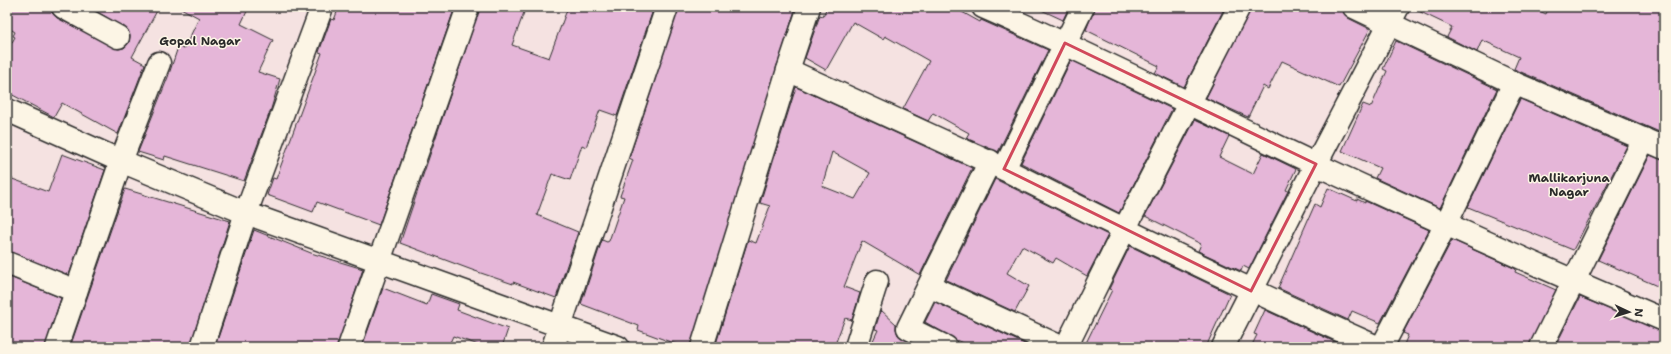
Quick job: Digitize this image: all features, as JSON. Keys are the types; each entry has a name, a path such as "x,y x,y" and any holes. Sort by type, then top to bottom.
{"street":[{"path":"62,7 118,37"},
{"path":"202,347 246,213 322,7"},
{"path":"349,347 378,260 468,7"},
{"path":"553,347 667,7"},
{"path":"702,347 788,70 810,7"},
{"path":"983,7 1065,43 1316,164 1446,224 1574,282 1664,320"},
{"path":"946,347 908,328 929,286 1065,43 1083,7"},
{"path":"1066,347 1124,230 1239,7"},
{"path":"1354,7 1394,15 1514,83 1664,148"},
{"path":"1223,347 1394,15"},
{"path":"57,347 121,161 159,63"},
{"path":"788,70 997,165 1124,230 1251,291 1377,347"},
{"path":"1382,347 1446,224 1514,83"},
{"path":"7,110 121,161 246,213 618,347"},
{"path":"1541,347 1644,139"},
{"path":"7,263 76,291"},
{"path":"856,347 876,281"},
{"path":"929,286 1061,347"}],"highlighted area":[{"path":"1065,43 1316,164 1251,291 1004,169"}],"building":[{"path":"7,7 51,7 52,13 57,18 118,49 124,48 129,43 130,36 128,30 89,7 159,7 132,57 145,64 118,134 62,103 54,117 7,92 7,51 15,37 13,36 15,32 7,27"},
{"path":"179,7 249,7 241,24 273,40 258,72 280,79 271,109 244,181 165,156 164,160 138,152 168,77 178,47 184,49 199,18"},
{"path":"339,7 455,7 379,225 317,202 313,212 267,195 273,178 276,179 322,53 319,52 331,19 334,20"},
{"path":"480,7 526,7 512,45 549,58 568,7 654,7 617,116 600,110 586,147 582,145 570,180 552,174 537,215 578,232 556,298 513,282 513,284 472,270 400,243"},
{"path":"679,7 796,7 690,347 684,347 638,330 639,326 581,304 602,240 607,242 609,241 624,197 620,196 633,160 629,158"},
{"path":"827,7 953,7 980,22 981,20 1048,50 998,152 966,138 969,133 933,113 928,121 903,109 929,61 885,36 883,39 853,22 826,70 805,58 820,15 823,16"},
{"path":"1035,7 1069,7 1063,20"},
{"path":"1095,7 1225,7 1184,87 1155,73 1159,66 1086,30"},
{"path":"1251,7 1339,7 1348,18 1370,29 1339,87 1282,61 1268,89 1263,86 1248,117 1206,98"},
{"path":"1410,7 1531,7 1546,14 1549,7 1664,7 1664,59 1659,71 1664,73 1664,134 1514,69 1519,57 1482,40 1477,52 1447,37 1452,27"},
{"path":"1396,41 1497,89 1440,208 1375,178 1380,168 1342,151 1363,104 1371,107 1387,71 1383,69"},
{"path":"1071,60 1172,109 1119,213 1021,163"},
{"path":"796,87 972,168 920,275 862,241 844,287 860,293 852,320 845,318 834,347 715,347 748,240 756,243 770,206 760,203","holes":["832,152 870,173 855,199 822,186"]},
{"path":"1520,99 1627,146 1573,250 1468,207"},
{"path":"1195,120 1229,136 1219,157 1253,174 1263,153 1296,169 1286,190 1288,191 1249,269 1243,266 1241,271 1198,251 1201,244 1145,216"},
{"path":"62,154 105,170 69,275 7,251 7,177 48,192"},
{"path":"1650,155 1664,160 1664,289 1598,260"},
{"path":"995,179 1108,235 1087,276 1056,258 1053,263 1022,246 1007,273 1029,286 1015,312 946,280"},
{"path":"1328,188 1357,201 1357,199 1365,203 1365,201 1429,230 1380,323 1352,311 1348,320 1278,288 1315,204 1320,207"},
{"path":"125,189 230,221 190,347 70,347"},
{"path":"254,230 311,253 363,269 337,347 215,347"},
{"path":"1452,240 1516,269 1515,272 1556,290 1529,347 1403,347 1408,335 1403,333"},
{"path":"1130,246 1230,294 1206,347 1084,347 1112,290 1109,289"},
{"path":"7,276 61,298 45,347 7,347"},
{"path":"383,288 427,305 431,294 459,304 457,310 508,329 502,347 484,347 453,336 448,347 362,347"},
{"path":"1580,297 1664,332 1664,347 1555,347"},
{"path":"935,302 1031,347 972,347 956,340 925,322"},
{"path":"881,310 896,324 898,335 918,347 870,347 878,330 875,329"},
{"path":"1265,310 1337,343 1336,347 1251,347 1257,335 1254,334"}],"district":[{"name":"Gopal Nagar","path":"200,41"},
{"name":"Mallikarjuna Nagar","path":"1569,185"}]}
